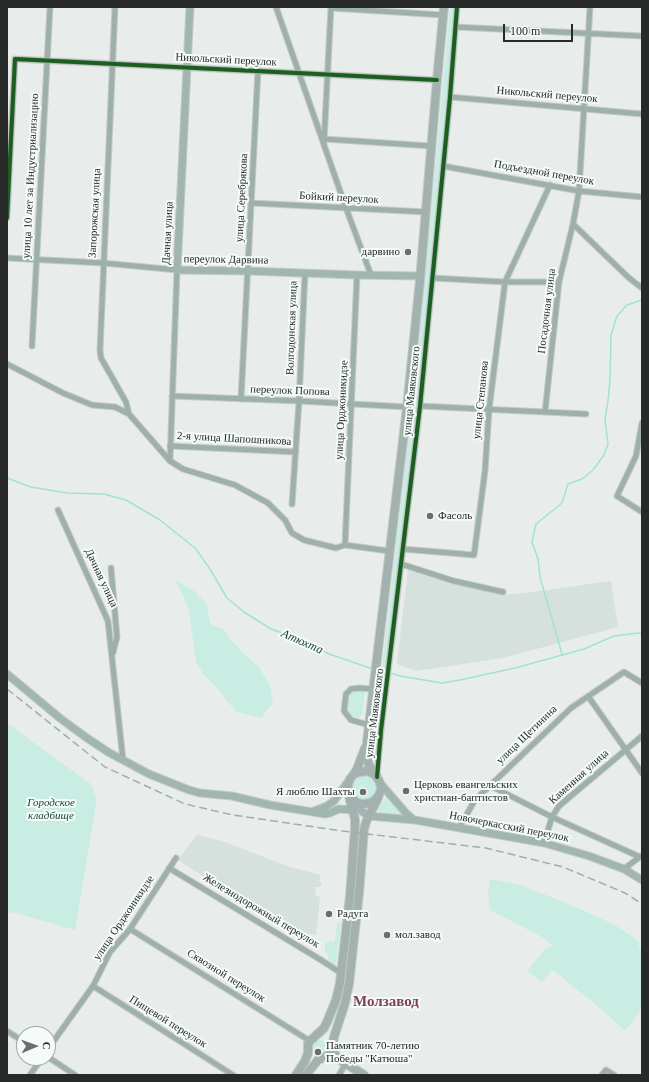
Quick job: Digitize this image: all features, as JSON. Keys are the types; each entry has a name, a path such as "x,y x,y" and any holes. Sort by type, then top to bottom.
{"main road":[{"name":"улица Маяковского","path":"379,780 369,765 367,757 367,742 407,407 444,11"},
{"name":"улица Маяковского","path":"352,777 357,769 367,742"},
{"path":"296,1075 305,1061 311,1041 324,1028 327,1022 336,1000 340,983 349,903 355,828 355,819 350,801 348,785 352,777 360,772 367,771 372,773 379,780 381,789 368,816 364,829 349,984 345,1003 334,1037 332,1050 330,1054 318,1060 306,1075"},
{"path":"350,795 356,802 363,804 370,803 379,795"},
{"path":"311,1041 323,1035 329,1038 332,1050 343,1062"},
{"path":"311,1041 310,1054 314,1057 320,1059 333,1058 343,1062 364,1075"}],"street":[{"name":"улица 10 лет за Индустриализацию","path":"32,346 50,7"},
{"name":"Запорожская улица","path":"114,7 100,350 101,358 126,402 129,414"},
{"name":"Дачная улица","path":"170,461 177,270 190,7"},
{"path":"276,7 371,275"},
{"path":"324,145 331,7 444,11"},
{"name":"улица Маяковского","path":"379,780 378,760 420,406 433,278 457,7"},
{"path":"579,191 590,7"},
{"path":"456,27 642,36"},
{"name":"Никольский переулок","path":"7,218 15,59 437,80"},
{"name":"улица Серебрякова","path":"241,399 258,70"},
{"name":"Никольский переулок","path":"450,97 642,114"},
{"path":"324,139 431,146"},
{"name":"Подъездной переулок","path":"443,166 579,191 642,197"},
{"name":"улица Степанова","path":"403,549 474,555 485,471 489,410 505,282 550,185"},
{"name":"Посадочная улица","path":"545,412 559,282 573,224 579,191"},
{"name":"Бойкий переулок","path":"251,203 426,212"},
{"path":"573,224 629,278 642,288"},
{"name":"переулок Дарвина","path":"7,258 103,263 177,270 420,276"},
{"name":"Волгодонская улица","path":"292,504 299,401 305,273"},
{"name":"улица Орджоникидзе","path":"345,545 357,275"},
{"path":"433,278 505,282 559,282"},
{"path":"7,364 63,393 92,405 116,407 129,414 170,461 182,469 235,486 268,503 286,520 292,532 304,540 336,548 345,545 389,551"},
{"name":"переулок Попова","path":"172,396 407,407"},
{"path":"420,406 586,414"},
{"path":"642,423 636,456 617,496 642,512"},
{"name":"2-я улица Шапошникова","path":"170,446 296,452"},
{"name":"Дачная улица","path":"58,510 108,621 123,760"},
{"path":"401,564 454,581 503,592"},
{"name":"Дачная улица","path":"111,568 117,637 112,658"},
{"name":"улица Щетинина","path":"459,828 474,800 571,708 624,672 642,683"},
{"path":"7,674 61,719 87,738 149,774 189,790 200,793 232,796 270,805 325,814 339,809 353,810"},
{"path":"369,725 351,720 344,711 346,694 351,689 373,686"},
{"path":"588,696 642,773"},
{"name":"Каменная улица","path":"544,843 552,817 559,806 642,736"},
{"path":"312,812 327,806 334,801 352,777"},
{"path":"379,780 405,812 415,820"},
{"path":"489,785 552,817 641,857"},
{"path":"350,795 356,806 368,816"},
{"name":"Новочеркасский переулок","path":"368,816 415,820 544,843 589,856 624,869 642,880"},
{"path":"624,869 641,857"},
{"name":"улица Орджоникидзе","path":"56,1038 93,986 110,952 130,929 176,858"},
{"name":"Железнодорожный переулок","path":"169,868 321,960 341,974"},
{"name":"Сквозной переулок","path":"130,929 311,1041"},
{"name":"Пищевой переулок","path":"93,986 233,1075"},
{"path":"7,1031 16,1037"},
{"path":"56,1062 76,1075"},
{"path":"339,1075 343,1062"},
{"path":"30,1075 36,1066"},
{"path":"602,1075 606,1070 614,1075"}],"shaded area":[{"path":"408,569 452,583 502,595 611,581 618,627 503,658 416,671 397,664"},
{"path":"197,834 222,841 290,867 321,875 319,881 322,883 320,887 316,887 315,896 320,897 316,935 289,931 280,928 178,860"}],"green space":[{"path":"450,7 455,7 422,361 376,760 373,745 417,360"},
{"path":"175,580 193,590 206,603 211,625 224,629 229,638 258,666 270,685 273,703 261,718 237,712 204,675 196,662 189,611"},
{"path":"351,690 365,691 362,715 358,718 351,717 346,710 347,697"},
{"name":"Городское кладбище","path":"7,723 91,784 97,799 75,930 12,912 7,914"},
{"path":"360,775 370,775 377,782 377,792 370,799 360,799 353,792 353,782"},
{"path":"388,794 404,817 377,811"},
{"path":"357,837 360,838 346,982 342,1005 332,1025 330,1024 339,1000"},
{"path":"490,879 520,885 569,904 613,924 632,936 639,943 639,948 642,950 642,1008 625,1031 607,1014 553,970 542,982 527,971 544,950 553,946 542,937 490,910 488,893"},
{"path":"337,923 341,923 335,965 329,961 327,953 325,952 325,944 329,941 335,942"},
{"path":"320,1040 326,1042 328,1048 326,1054 320,1056 314,1054 312,1048 314,1042"}],"waterway":[{"path":"562,654 540,577 538,559 532,542 536,524 562,503 568,484 582,479 593,470 604,455 608,444 605,419 610,379 611,335 617,316 627,305 642,300"},
{"name":"Атюхта","path":"7,478 31,487 67,493 104,494 126,500 160,520 195,548 210,569 227,598 244,612 271,629 307,642 329,654 373,669"},
{"name":"Атюхта","path":"390,673 442,683 515,668 584,649 614,636 638,633 642,634"},
{"name":"Атюхта","path":"378,670 386,672"}],"railway":[{"path":"7,689 105,767 185,804 233,815 342,831 486,848 563,867 625,893 642,904"}],"cycle path":[{"path":"377,777 381,730 420,406 450,97 457,7"},
{"path":"7,218 15,59 437,80"}],"place":[{"name":"дарвино","path":"408,252"},
{"name":"Фасоль","path":"430,516"},
{"name":"Церковь евангельских христиан-баптистов","path":"406,791"},
{"name":"Я люблю Шахты","path":"363,792"},
{"name":"Радуга","path":"329,914"},
{"name":"мол.завод","path":"387,935"},
{"name":"Памятник 70-летию Победы \"Катюша\"","path":"318,1052"}],"district":[{"name":"Молзавод","path":"386,1002"}]}
